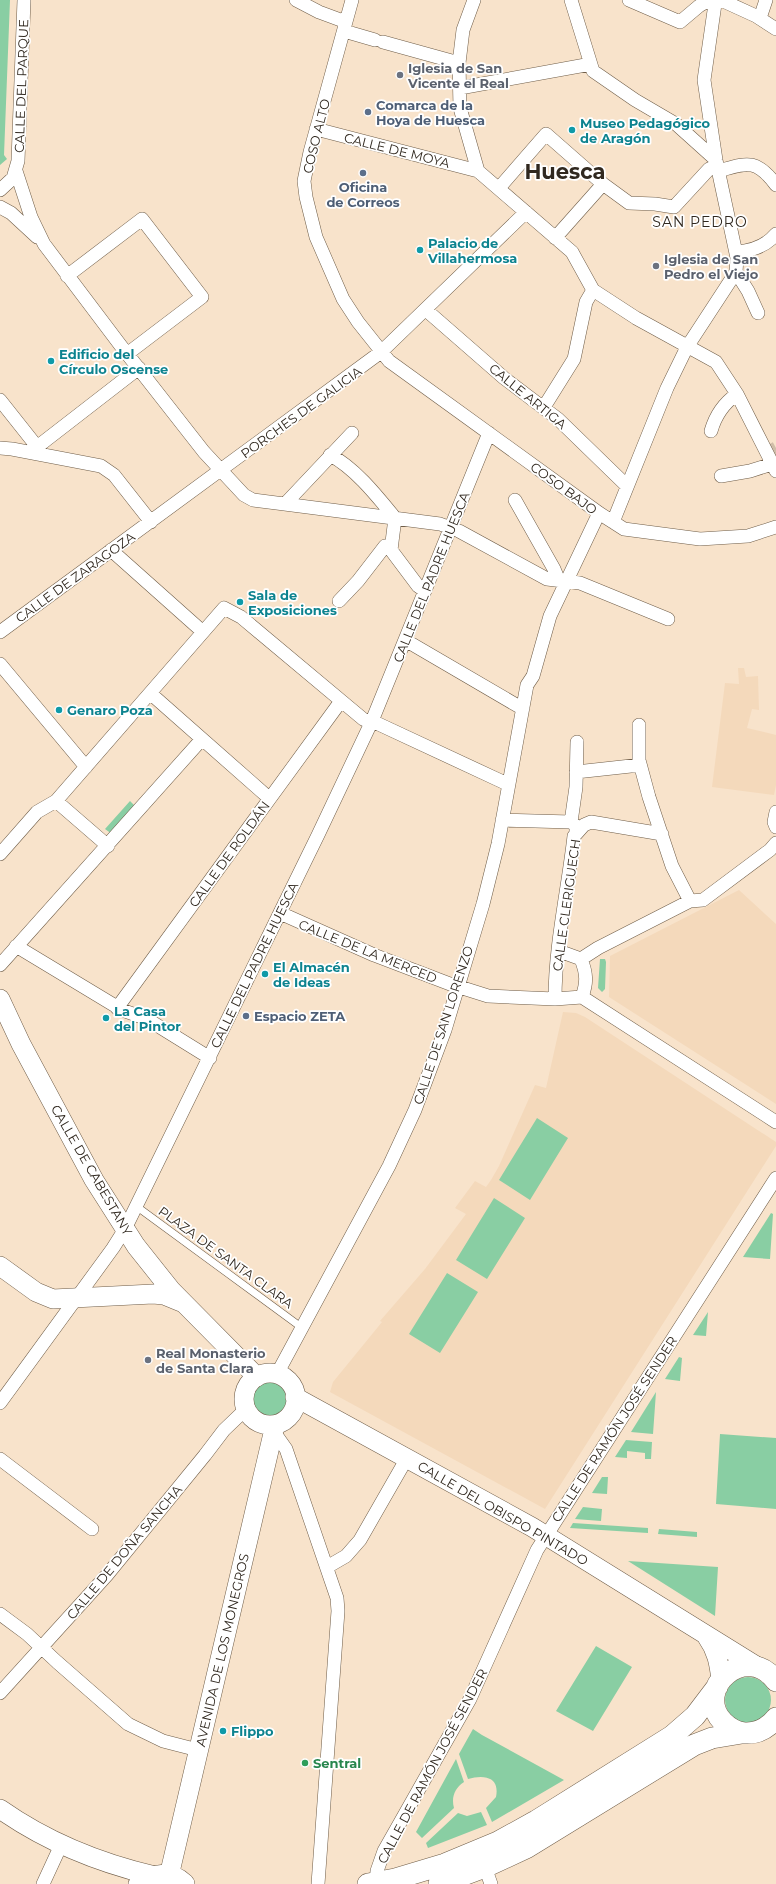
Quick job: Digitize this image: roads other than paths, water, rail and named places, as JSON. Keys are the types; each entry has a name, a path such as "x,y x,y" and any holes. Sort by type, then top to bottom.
{"main road":[{"path":"372,1883 412,1874 453,1861 517,1832 672,1736 695,1716 719,1683 734,1669 750,1666 769,1672"},
{"path":"719,1683 715,1704 721,1719 730,1728 742,1733"},
{"path":"439,1884 488,1876 545,1836 685,1750 712,1738 758,1731 766,1728 776,1718"}],"street":[{"name":"CALLE DEL PARQUE","path":"2,189 16,171 18,161 24,0"},
{"path":"296,0 345,26 379,41 459,63"},
{"name":"COSO ALTO","path":"352,0 316,129 304,181 306,197 316,237 343,299 358,322 381,352"},
{"path":"474,0 462,30 459,63 460,108 482,174 572,252 593,290 636,318 716,362 736,394 774,468 721,476"},
{"path":"571,0 592,68 635,100 676,124 717,165"},
{"path":"629,0 680,22 699,6 710,0"},
{"path":"613,522 667,388 687,347 736,272 737,255 717,165 704,80 715,4 720,0 760,18 775,28"},
{"path":"760,18 766,0"},
{"path":"460,88 545,73 592,68"},
{"name":"CALLE DE MOYA","path":"316,129 482,174"},
{"path":"499,188 546,134 606,187 629,203 655,204 674,207 709,169 717,165 744,164 760,167 776,185"},
{"name":"CALLE DEL PARQUE","path":"16,171 28,210 44,244 67,276 220,471 244,495 249,498 285,504 440,524 547,579 580,583 668,620"},
{"path":"560,241 606,187"},
{"name":"CALLE DEL PARQUE","path":"0,206 11,213 44,244"},
{"name":"PORCHES DE GALICIA","path":"150,522 381,352 526,212"},
{"path":"67,276 142,220 202,297 128,354"},
{"path":"737,255 774,240"},
{"path":"736,272 748,291 758,313"},
{"path":"544,407 574,359 586,302 593,290"},
{"name":"CALLE ARTIGA","path":"426,310 504,378 544,407 627,486"},
{"name":"COSO BAJO","path":"381,352 389,361 489,434 599,514 624,529 700,539 748,536 776,527"},
{"path":"40,451 139,368"},
{"path":"711,432 714,421 730,399 736,394"},
{"path":"0,400 40,451"},
{"path":"285,504 352,433"},
{"name":"CALLE DEL PADRE HUESCA","path":"91,1290 113,1248 125,1229 210,1058 372,722 489,434"},
{"path":"0,448 40,451 94,464 108,470 119,481 150,522"},
{"path":"330,455 338,459 373,491 395,518 391,550 418,586 425,591"},
{"path":"515,500 562,581"},
{"name":"CALLE DE SAN LORENZO","path":"277,1374 386,1172 415,1110 445,1030 483,904 510,782 527,685 533,676 539,651 562,581 599,514"},
{"name":"CALLE DE ZARAGOZA","path":"0,632 150,522"},
{"path":"339,601 358,581 385,546 391,544"},
{"path":"112,550 203,632"},
{"path":"0,854 37,812 56,801 224,608 241,617 341,701 372,722 503,782 510,782"},
{"path":"405,640 523,708"},
{"path":"0,664 86,767"},
{"path":"150,693 269,798"},
{"name":"CALLE DE ROLDÁN","path":"117,1008 341,701"},
{"path":"639,726 640,765 672,866 690,901"},
{"path":"0,965 56,900 70,888 202,739"},
{"name":"CALLE CLERIGUECH","path":"554,999 574,836 577,742"},
{"path":"576,772 640,765"},
{"path":"56,801 108,846"},
{"path":"502,820 574,828 592,822 662,834"},
{"path":"581,959 598,948 690,901 703,900 770,850 776,843"},
{"name":"CALLE DE LA MERCED","path":"280,913 341,941 458,987 488,996 554,999 582,997"},
{"path":"16,946 117,1008 147,1019 210,1058"},
{"path":"559,952 581,959"},
{"path":"581,959 586,972 586,985 582,997 776,1122"},
{"name":"CALLE DE CABESTANY","path":"0,999 5,1025 109,1205 125,1229 156,1273 185,1305 257,1377"},
{"name":"CALLE DE RAMÓN JOSÉ SENDER","path":"372,1883 384,1851 470,1699 537,1550 776,1178"},
{"path":"109,1205 122,1207 136,1206"},
{"path":"0,1266 45,1297 54,1310 57,1325"},
{"path":"45,1297 60,1300 75,1299 91,1290 153,1294 164,1296 185,1305"},
{"path":"0,1403 75,1299"},
{"path":"274,1428 288,1418 295,1404 295,1397 290,1383 277,1374 270,1374 257,1377 246,1388 244,1402 246,1409 253,1419 263,1425 274,1428 286,1449 337,1598 338,1611 318,1884"},
{"name":"CALLE DEL OBISPO PINTADO","path":"295,1397 546,1535 706,1636 769,1672"},
{"name":"CALLE DE DOÑA SANCHA","path":"0,1693 107,1575 224,1430 246,1409"},
{"name":"AVENIDA DE LOS MONEGROS","path":"170,1881 198,1750 274,1428"},
{"path":"327,1567 346,1556 360,1540 407,1458"},
{"path":"0,1459 92,1529"},
{"path":"0,1614 27,1634 128,1724 163,1741 198,1750"},
{"name":"CALLE DEL OBISPO PINTADO","path":"706,1636 714,1647 718,1656 719,1683"},
{"path":"0,1808 41,1834 92,1858 170,1881"},
{"path":"44,1884 62,1845"},
{"path":"92,1858 125,1884"}],"lane":[{"name":"PLAZA DE SANTA CLARA","path":"136,1206 301,1327"}],"tunnel":[{"path":"767,453 776,448"}],"place":[{"name":"Iglesia de San Vicente el Real","path":"400,75"},
{"name":"Comarca de la Hoya de Huesca","path":"368,112"},
{"name":"Museo Pedagógico de Aragón","path":"572,130"},
{"name":"Oficina de Correos","path":"363,173"},
{"name":"Palacio de Villahermosa","path":"420,250"},
{"name":"Iglesia de San Pedro el Viejo","path":"656,266"},
{"name":"Edificio del Círculo Oscense","path":"51,361"},
{"name":"Sala de Exposiciones","path":"240,602"},
{"name":"Genaro Poza","path":"59,710"},
{"name":"El Almacén de Ideas","path":"265,974"},
{"name":"Espacio ZETA","path":"246,1016"},
{"name":"La Casa del Pintor","path":"106,1018"},
{"name":"Real Monasterio de Santa Clara","path":"148,1360"},
{"name":"Flippo","path":"223,1731"},
{"name":"Sentral","path":"305,1763"}],"district":[{"name":"Huesca","path":"565,172"},
{"name":"SAN PEDRO","path":"700,222"}]}
